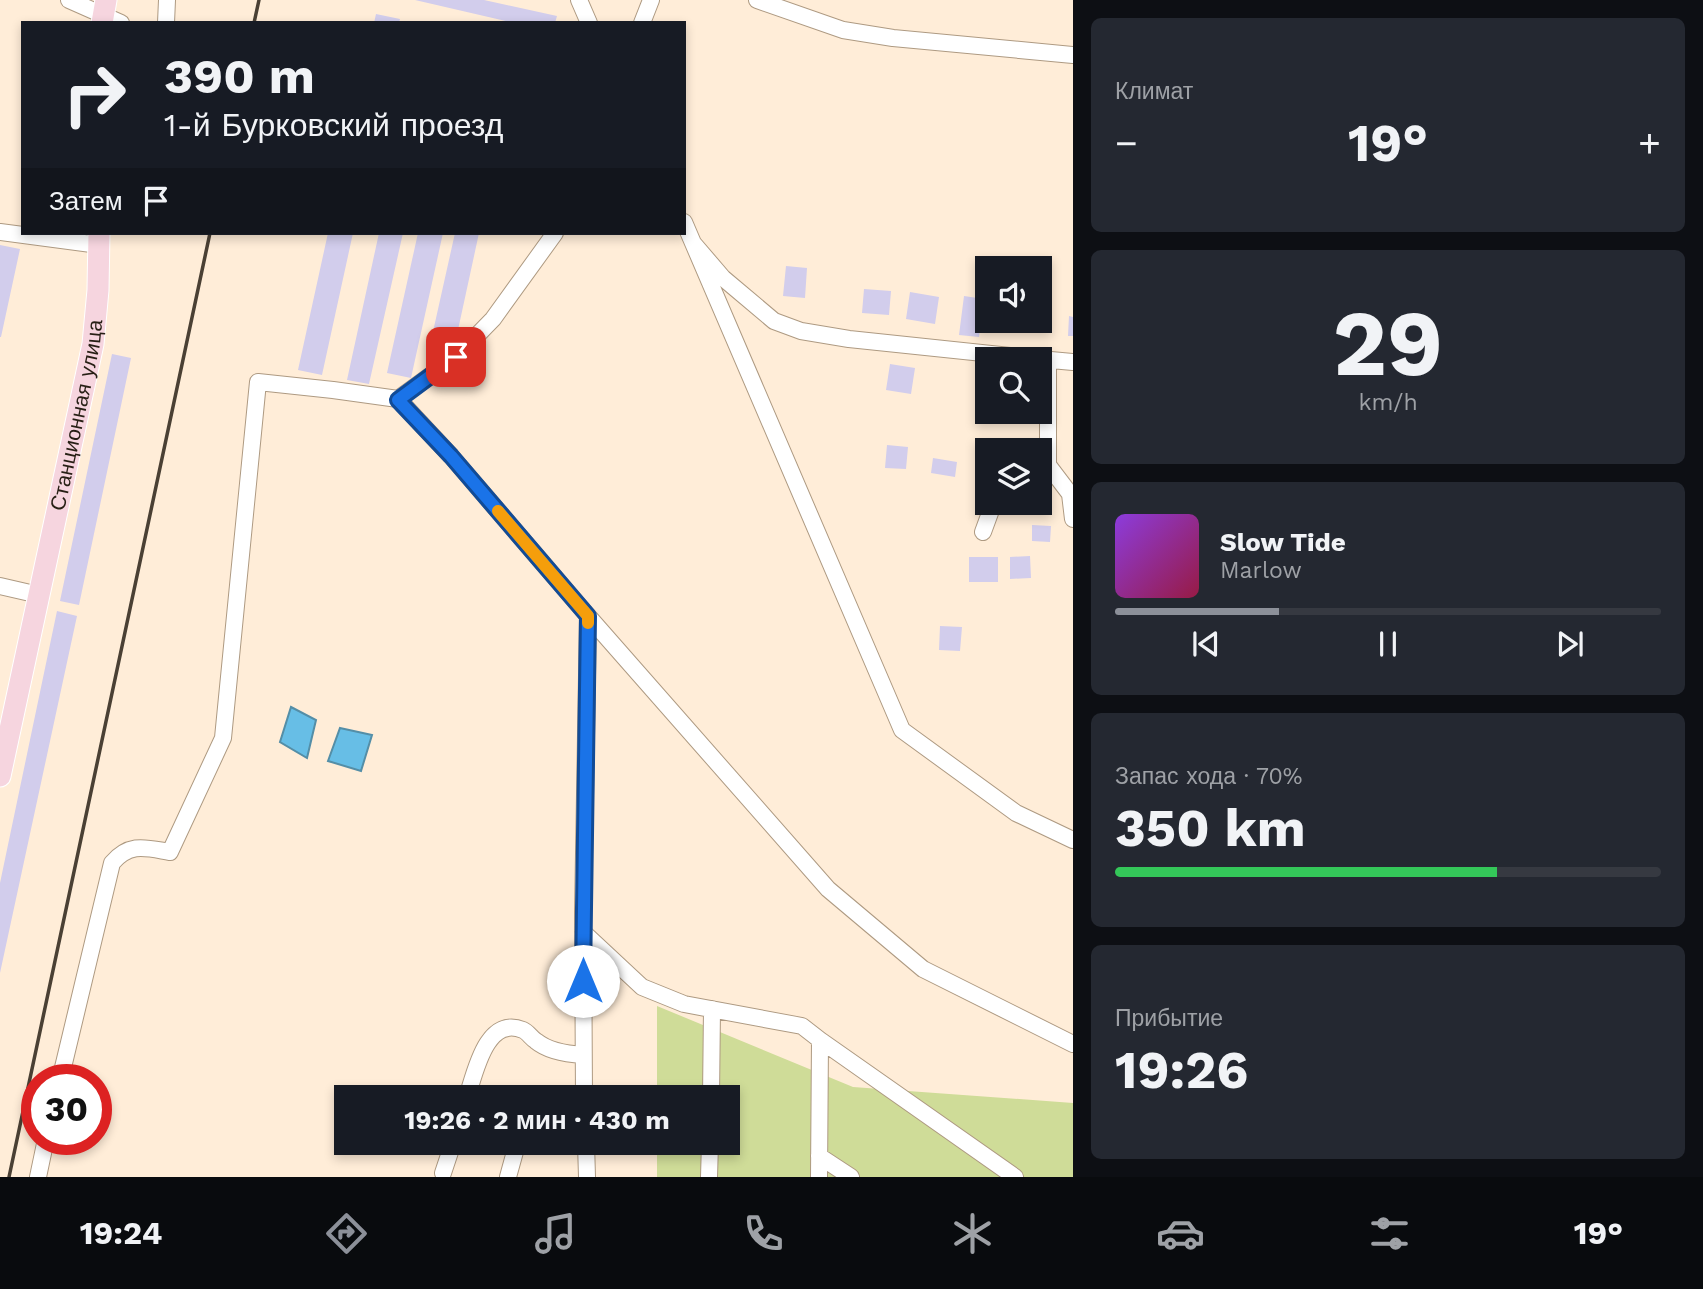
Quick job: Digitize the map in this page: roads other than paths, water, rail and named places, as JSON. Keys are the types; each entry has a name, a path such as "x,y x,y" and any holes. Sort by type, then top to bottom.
{"main road":[{"name":"Станционная улица","path":"0,776 92,345 98,290 99,239"}],"street":[{"path":"69,0 108,15"},
{"path":"166,21 167,0"},
{"path":"579,0 588,21"},
{"path":"643,21 651,0"},
{"path":"757,0 843,30 893,38 1073,55"},
{"path":"686,227 902,730 1016,813 1073,840"},
{"path":"0,232 21,233"},
{"path":"42,235 99,239"},
{"path":"398,400 456,357 492,319 554,235"},
{"path":"693,243 723,278 774,321 801,331 849,340 975,352"},
{"path":"1052,360 1073,362"},
{"path":"64,1064 112,863 122,851 142,847 170,852 223,738 258,382 398,400 451,456 828,889 923,969 1073,1044"},
{"path":"1052,478 1070,494 1073,519"},
{"path":"983,532 989,515"},
{"path":"0,586 39,594"},
{"path":"584,1085 583,932 588,616"},
{"path":"583,932 642,987 684,1004 802,1026 1015,1177"},
{"path":"710,1085 712,1009"},
{"path":"471,1085 481,1055 495,1032 508,1027 525,1030 537,1043 563,1053 583,1055"},
{"path":"819,1177 820,1040"},
{"path":"38,1177 43,1155"},
{"path":"443,1172 449,1155"},
{"path":"508,1177 514,1155"},
{"path":"586,1155 587,1177"},
{"path":"709,1177 710,1155"},
{"path":"819,1156 851,1177"}],"water":[{"path":"291,707 316,720 307,758 280,742"},
{"path":"340,728 372,735 361,771 328,761"}],"railway":[{"path":"254,21 259,0"},
{"path":"9,1177 210,235"}]}
